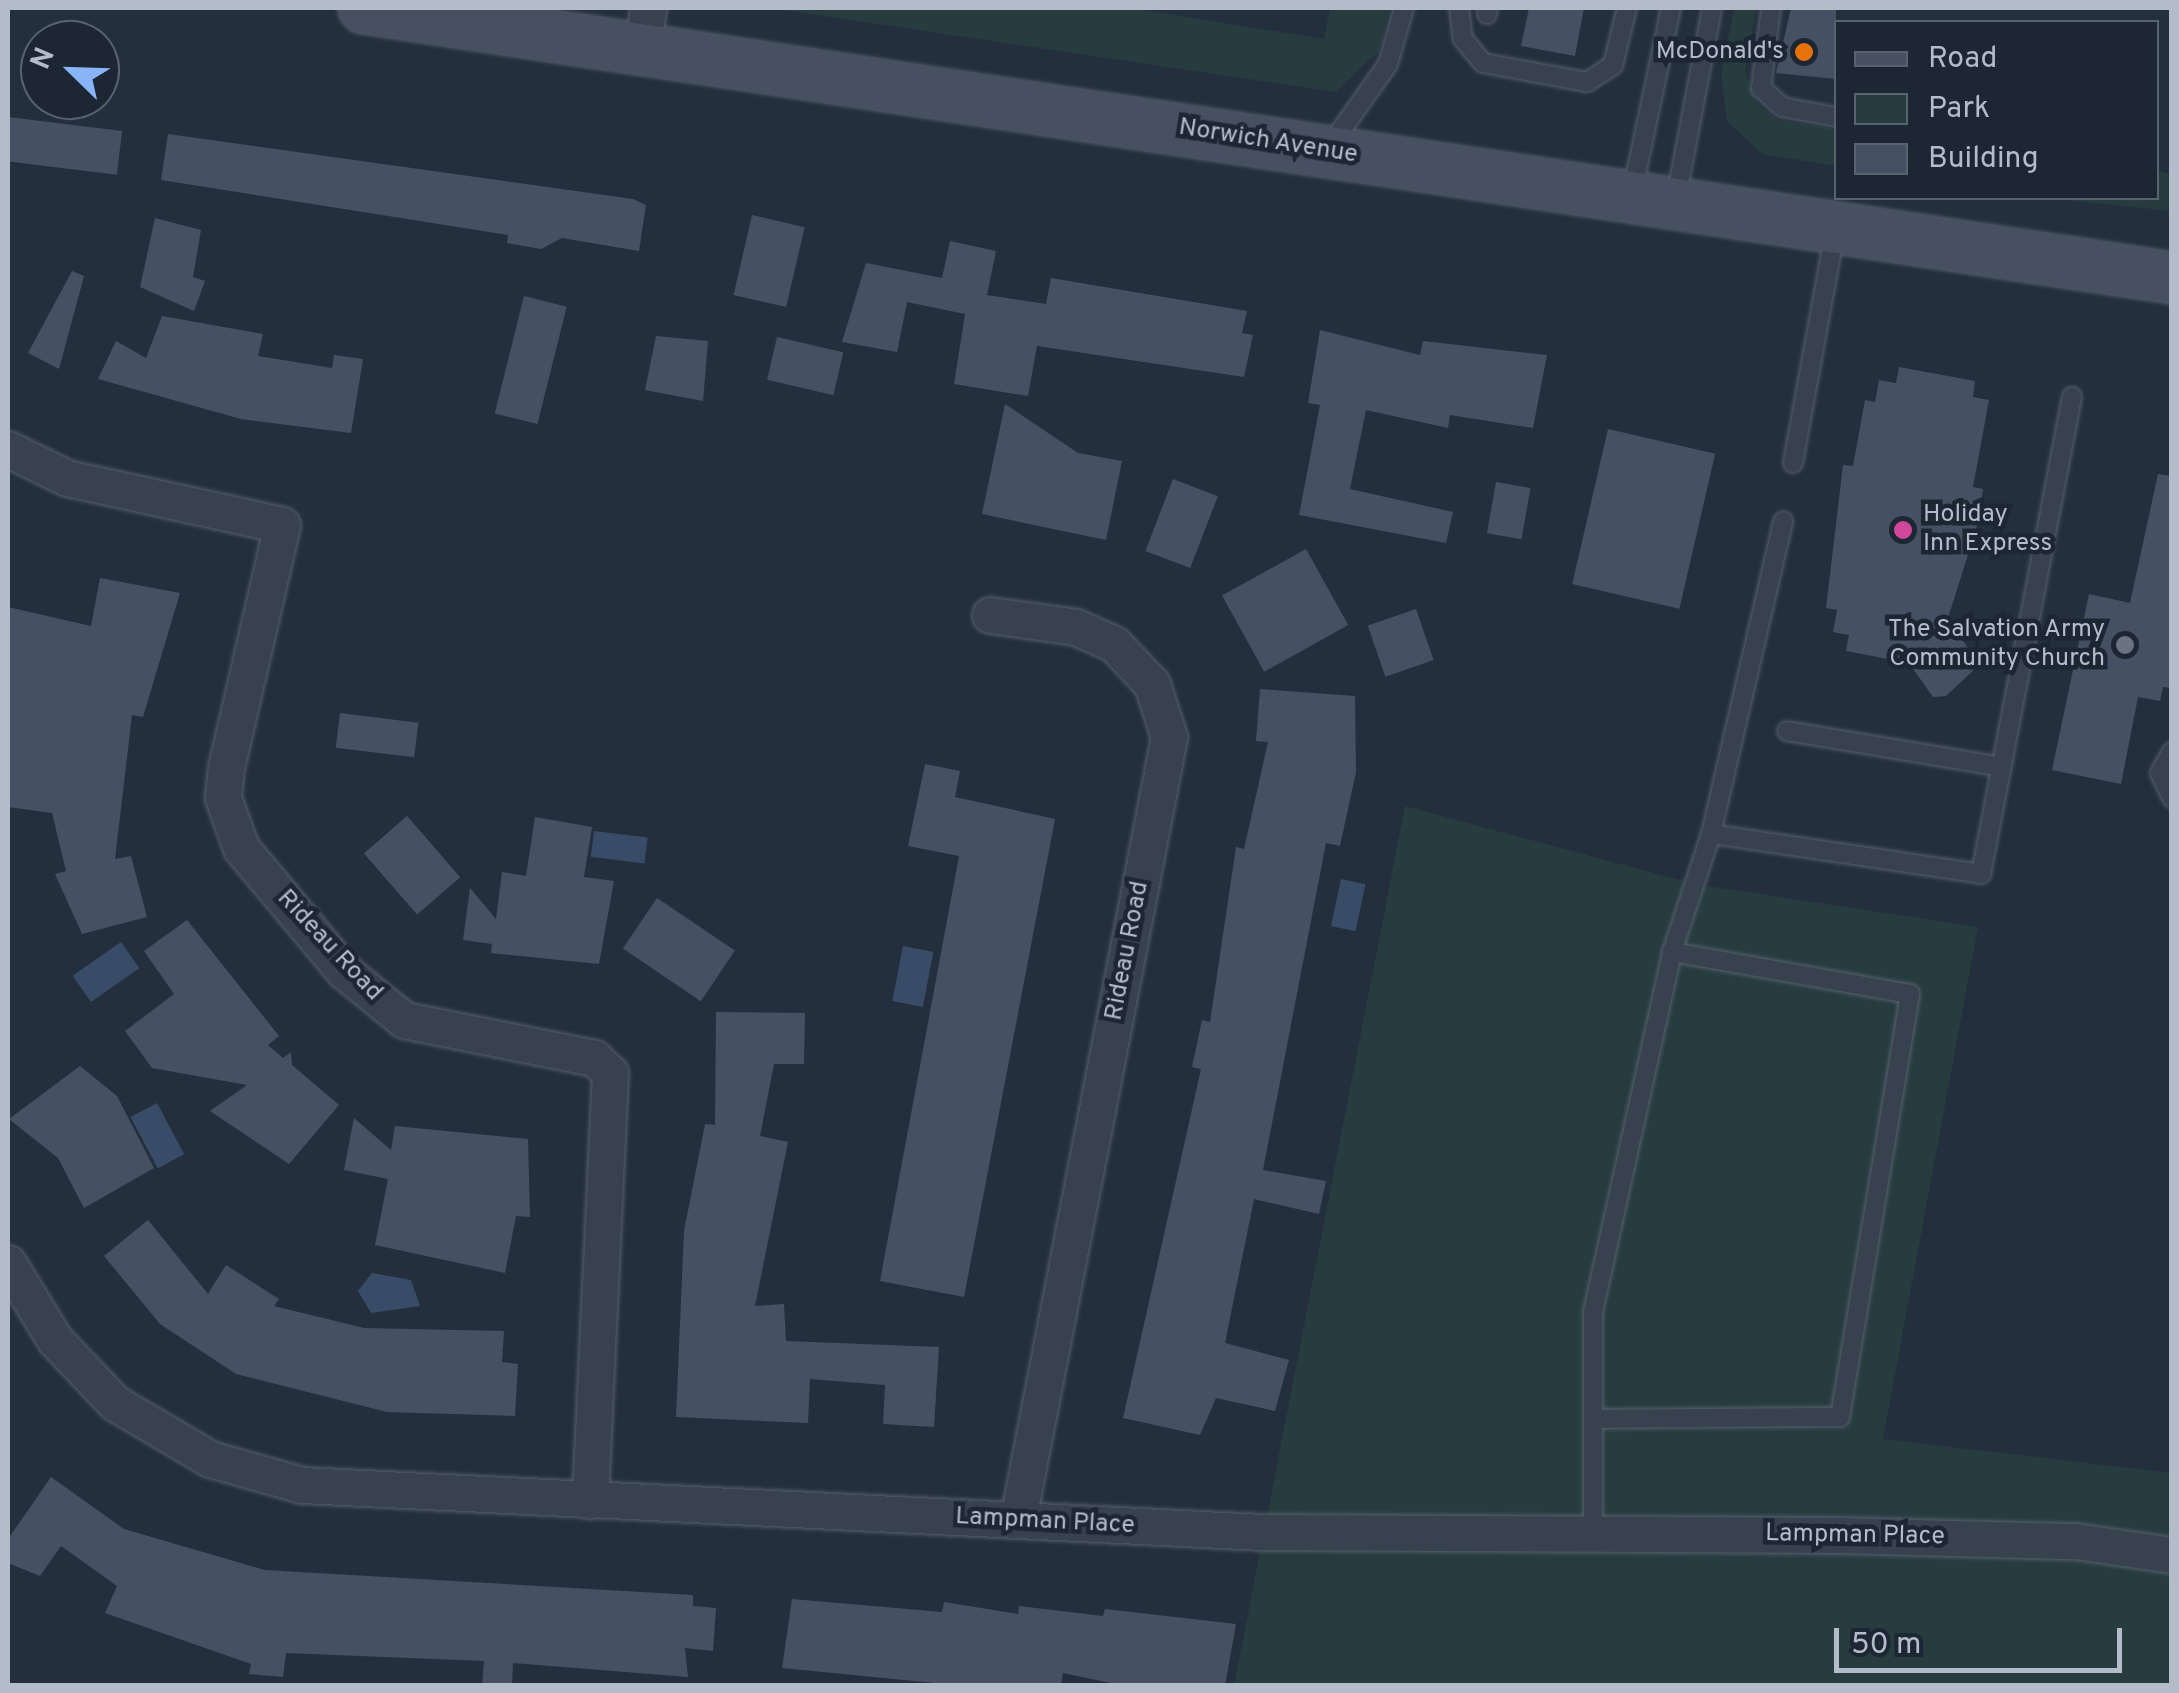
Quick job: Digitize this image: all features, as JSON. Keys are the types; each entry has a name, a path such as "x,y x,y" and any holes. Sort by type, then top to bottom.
{"main road":[{"name":"Norwich Avenue","path":"364,8 645,26 1327,151 2172,278"}],"street":[{"name":"Rideau Road","path":"8,449 68,478 282,524 222,798 242,848 344,971 404,1020 594,1058 610,1074 590,1501"},
{"name":"Rideau Road","path":"990,615 1076,626 1114,644 1152,684 1168,737 1018,1520"},
{"name":"Lampman Place","path":"8,1263 56,1340 115,1403 226,1465 302,1486 1018,1520 2075,1541 2172,1555"}],"lane":[{"path":"1327,151 1388,64 1404,8"},
{"path":"1459,8 1463,39 1484,64 1587,82 1613,65 1627,8"},
{"path":"1653,201 1712,8"},
{"path":"1771,8 1761,88 1782,108 1834,117"},
{"path":"1653,201 1664,9"},
{"path":"1793,463 1836,229"},
{"path":"1712,834 1981,874 2072,397"},
{"path":"1594,1533 1593,1312 1672,952 1712,834 1783,521"},
{"path":"1787,732 2002,767"},
{"path":"2172,752 2160,773 2172,798"},
{"path":"1594,1419 1840,1417 1910,994 1672,952"}],"green space":[{"path":"770,8 1131,8 1324,39 1330,8 1390,8 1379,51 1336,92"},
{"path":"1734,8 1757,8 1745,70 1757,104 1779,120 1834,129 1834,166 1762,154 1727,121 1721,75"},
{"path":"2159,171 2171,174 2171,211 2068,200 2159,200"},
{"path":"1405,806 1694,884 1978,927 1883,1439 2171,1473 2171,1685 1234,1686"}],"water":[{"path":"594,831 648,838 644,863 591,857"},
{"path":"1341,879 1365,884 1355,931 1331,926"},
{"path":"121,942 139,968 91,1002 73,976"},
{"path":"903,946 933,952 923,1007 892,1001"},
{"path":"157,1103 184,1154 158,1168 131,1117"},
{"path":"372,1273 411,1280 420,1306 371,1313 358,1291"}],"building":[{"path":"1529,8 1584,8 1575,56 1521,46"},
{"name":"McDonald's","path":"1791,8 1836,8 1834,79 1776,73"},
{"path":"8,117 122,131 117,175 8,161"},
{"path":"168,134 633,199 646,205 639,251 562,238 541,249 507,243 508,235 161,180"},
{"path":"752,215 805,227 786,307 734,295"},
{"path":"155,218 201,230 193,277 205,281 194,311 140,287"},
{"path":"950,241 996,251 987,295 1046,304 1051,278 1247,311 1242,333 1253,335 1244,377 1037,346 1028,396 954,384 965,314 907,302 897,352 842,342 866,263 942,278"},
{"path":"72,271 84,276 59,369 28,353"},
{"path":"524,296 567,307 537,424 495,413"},
{"path":"162,316 263,334 258,356 332,368 334,355 363,359 351,433 241,419 98,379 116,341 146,358"},
{"path":"1320,330 1420,355 1423,341 1547,355 1533,428 1450,415 1448,428 1366,410 1350,489 1453,512 1446,543 1299,515 1320,405 1308,403"},
{"path":"656,336 708,341 703,401 645,390"},
{"path":"777,337 843,352 833,395 767,380"},
{"name":"Holiday Inn Express","path":"1899,367 1975,381 1973,397 1989,400 1973,487 1983,489 1977,526 1948,618 1979,665 1946,696 1933,697 1909,663 1846,651 1849,635 1833,632 1837,610 1826,608 1843,465 1853,466 1865,400 1875,402 1879,380 1896,383"},
{"path":"1005,404 1078,453 1122,461 1106,540 982,514"},
{"path":"1608,429 1715,454 1679,609 1572,584"},
{"name":"The Salvation Army Community Church","path":"2158,474 2172,476 2172,688 2163,687 2160,701 2138,697 2121,784 2052,770 2089,594 2130,603"},
{"path":"1173,479 1218,496 1190,568 1145,551"},
{"path":"1496,482 1530,488 1521,539 1487,533"},
{"path":"1306,549 1348,625 1264,672 1222,596"},
{"path":"100,578 180,593 143,717 132,715 115,859 131,856 147,917 82,934 55,874 66,871 52,813 8,807 8,607 91,626"},
{"path":"1416,609 1434,660 1385,677 1368,626"},
{"path":"1260,689 1355,696 1356,772 1340,846 1326,843 1263,1170 1326,1181 1319,1214 1254,1199 1225,1343 1289,1360 1275,1411 1216,1398 1200,1435 1123,1418 1201,1069 1192,1067 1202,1020 1210,1022 1236,847 1244,849 1268,742 1256,741"},
{"path":"340,713 418,723 414,757 336,748"},
{"path":"925,764 960,771 955,797 1055,819 964,1297 880,1281 959,856 908,846"},
{"path":"407,816 460,877 417,915 364,853"},
{"path":"535,817 592,827 584,877 614,881 599,964 491,953 492,944 463,940 470,888 496,919 502,872 526,876"},
{"path":"657,898 735,951 701,1001 623,949"},
{"path":"187,920 279,1036 268,1045 283,1058 291,1052 292,1065 339,1105 289,1164 210,1111 247,1085 152,1068 125,1031 174,994 144,951"},
{"path":"716,1012 805,1013 804,1064 774,1064 760,1136 788,1142 755,1306 784,1304 786,1341 939,1347 934,1427 883,1424 885,1385 810,1379 808,1423 676,1417 684,1231 705,1124 715,1125"},
{"path":"80,1066 117,1096 154,1168 84,1208 58,1158 9,1119"},
{"path":"354,1118 391,1150 395,1126 528,1139 530,1217 516,1216 505,1273 375,1245 388,1179 344,1170"},
{"path":"148,1220 208,1294 226,1265 279,1299 274,1306 364,1328 504,1331 502,1362 518,1364 515,1416 387,1412 236,1374 160,1324 104,1256"},
{"path":"51,1477 124,1529 265,1570 693,1595 693,1606 716,1608 713,1651 685,1648 688,1677 513,1663 512,1686 482,1686 484,1661 286,1653 283,1677 249,1674 251,1664 105,1613 117,1586 61,1546 40,1576 8,1563 8,1539"},
{"path":"792,1599 942,1612 944,1602 1018,1614 1019,1606 1103,1616 1105,1609 1236,1624 1225,1686 1125,1686 1063,1673 1061,1686 965,1686 782,1668"}],"place":[{"name":"McDonald's","path":"1804,52"},
{"name":"Holiday Inn Express","path":"1903,530"},
{"name":"The Salvation Army Community Church","path":"2125,645"}]}
